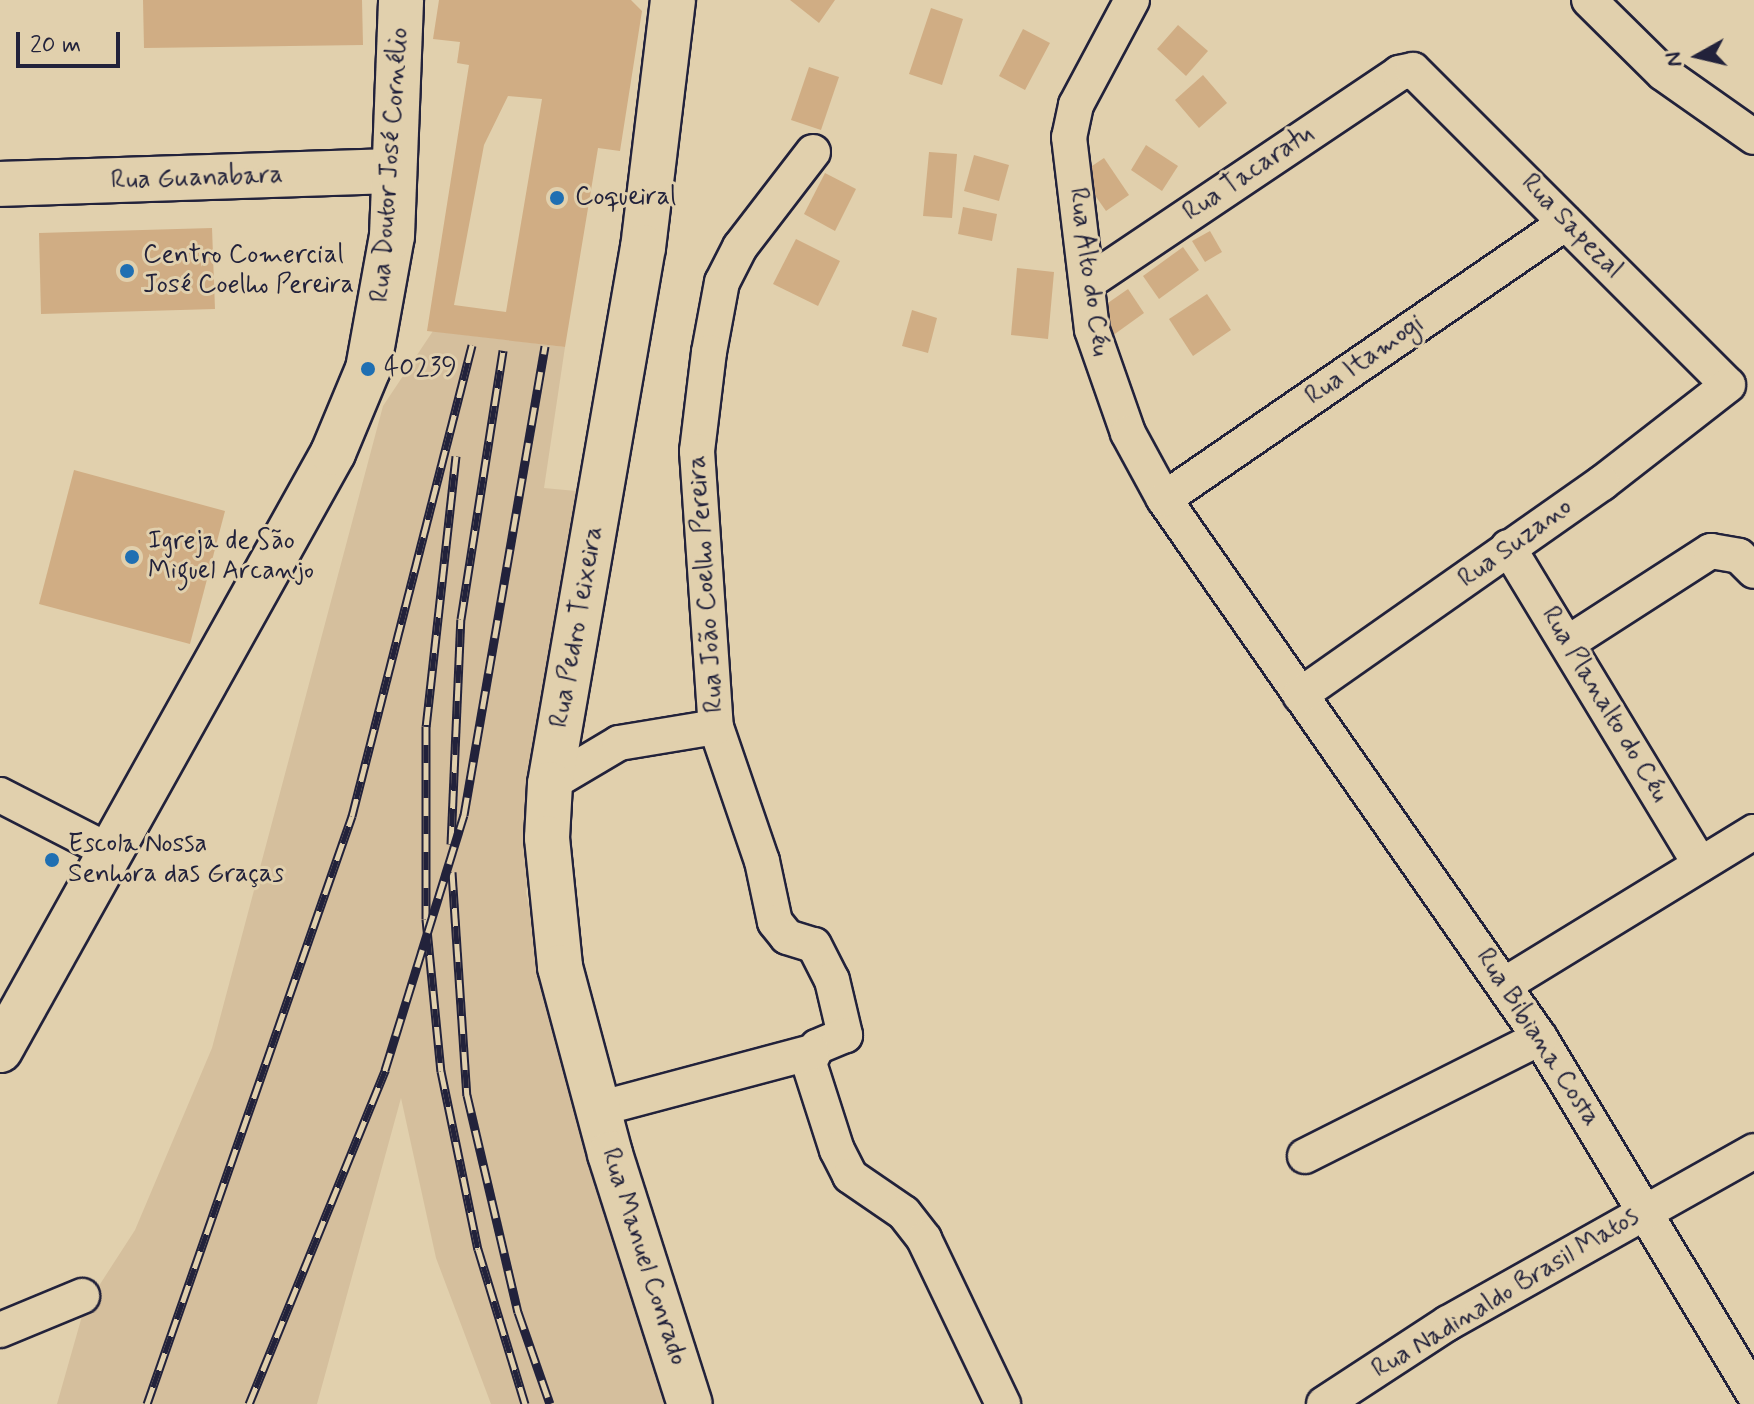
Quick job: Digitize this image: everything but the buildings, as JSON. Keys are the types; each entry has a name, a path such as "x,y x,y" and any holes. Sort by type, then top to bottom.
{"street":[{"name":"Rua Doutor José Cornélio","path":"0,1050 333,453 362,383 383,306 401,0"},
{"name":"Rua Pedro Teixeira","path":"598,1109 552,910 550,784 657,142 673,0"},
{"name":"Rua Alto do Céu","path":"1132,0 1071,118 1087,283 1104,378 1164,499 1300,695"},
{"path":"1589,0 1663,73 1754,137"},
{"name":"Rua Tacaratu","path":"1087,283 1399,73 1413,70"},
{"name":"Rua Sapezal","path":"1413,70 1728,385"},
{"name":"Rua João Coelho Pereira","path":"812,1052 845,1035 830,972 814,945 787,937 775,922 762,861 716,727 697,451 709,352 722,282 740,247 813,152"},
{"name":"Rua Guanabara","path":"0,184 393,171"},
{"name":"Rua Itamogi","path":"1164,499 1565,223"},
{"name":"Rua Suzano","path":"1300,695 1728,385"},
{"name":"Rua Planalto do Céu","path":"1508,547 1700,864"},
{"path":"1568,643 1711,551 1739,556 1754,571"},
{"name":"Rua Bibiana Costa","path":"1300,695 1540,1038 1648,1209 1754,1394"},
{"path":"550,784 619,743 716,727"},
{"path":"0,795 111,852"},
{"path":"1504,985 1754,832"},
{"path":"1305,1156 1540,1038"},
{"path":"598,1109 812,1052 811,1071 844,1166 904,1213 924,1239 1003,1404"},
{"name":"Rua Manuel Conrado","path":"598,1109 690,1404"},
{"name":"Rua Nadinaldo Brasil Matos","path":"1324,1404 1448,1323 1754,1151"},
{"path":"0,1330 82,1296"}],"shaded area":[{"path":"433,331 565,347 544,488 576,491 526,893 607,1225 664,1404 491,1404 436,1258 401,1098 317,1404 57,1404 84,1309 135,1230 212,1048 383,406"}],"railway":[{"path":"147,1404 352,816 472,345"},
{"path":"249,1404 385,1070 464,815 545,346"},
{"path":"451,844 461,619 503,350"},
{"path":"456,456 426,726 426,919 441,1071 478,1249 525,1404"},
{"path":"452,872 467,1095 518,1312 550,1404"}],"place":[{"name":"Coqueiral","path":"557,198"},
{"name":"Centro Comercial José Coelho Pereira","path":"127,271"},
{"name":"40239","path":"368,369"},
{"name":"Igreja de São Miguel Arcanjo","path":"132,557"},
{"name":"Escola Nossa Senhora das Graças","path":"52,860"}]}
